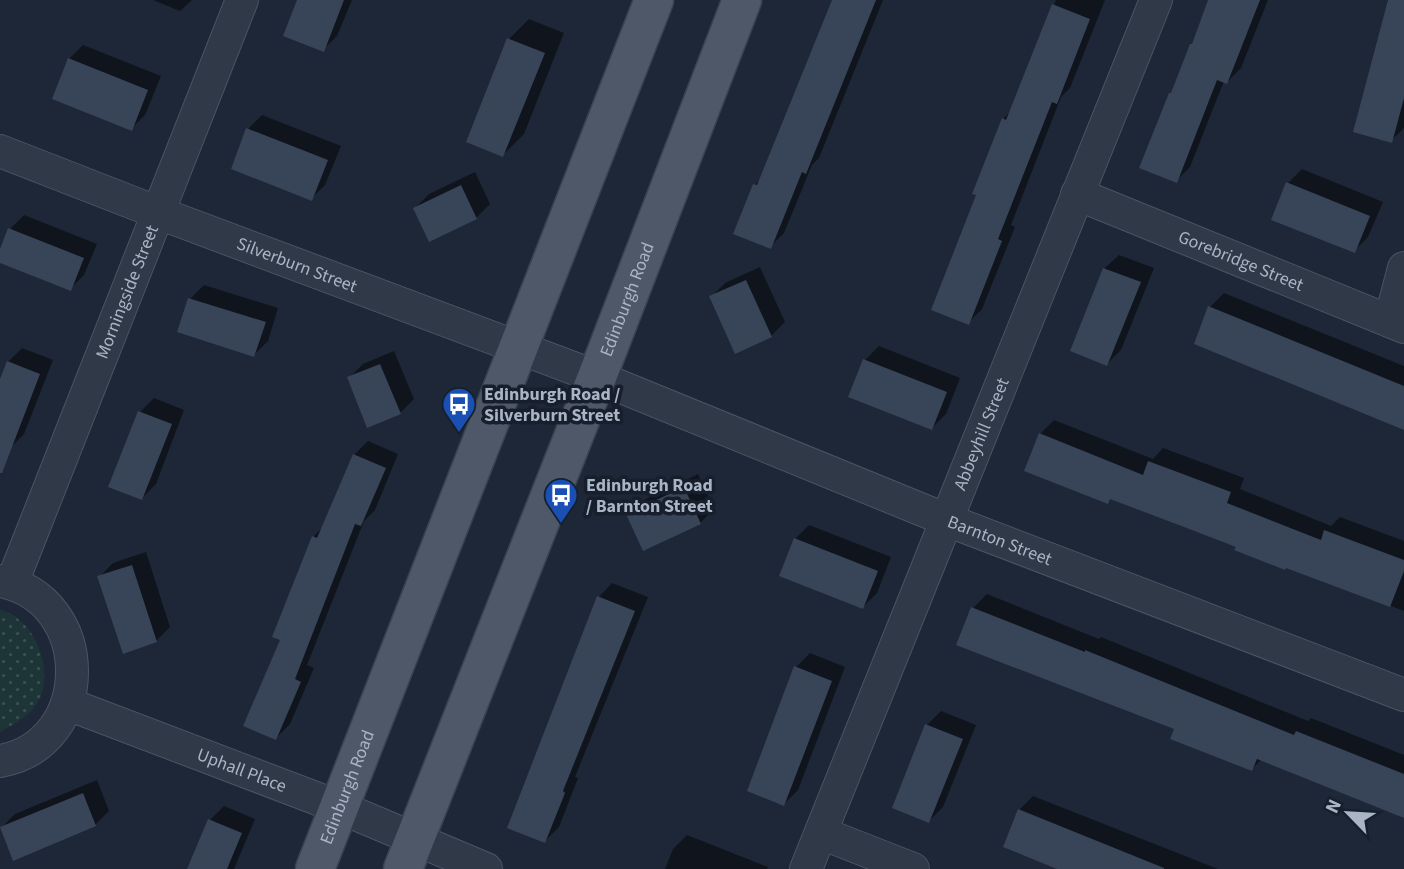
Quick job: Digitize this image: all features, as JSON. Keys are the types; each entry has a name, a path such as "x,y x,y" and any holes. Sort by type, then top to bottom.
{"main road":[{"name":"Edinburgh Road","path":"315,869 654,0"},
{"name":"Edinburgh Road","path":"408,855 597,377 742,0"}],"street":[{"name":"Morningside Street","path":"6,582 159,213 242,0"},
{"name":"Abbeyhill Street","path":"806,869 1156,0"},
{"name":"Silverburn Street","path":"0,150 159,213 597,377"},
{"name":"Gorebridge Street","path":"1077,194 1397,324"},
{"path":"1397,324 1404,268"},
{"name":"Barnton Street","path":"597,377 947,520 1404,695"},
{"path":"0,761 11,759 35,746 54,727 68,704 74,675 71,646 58,619 38,597 6,582"},
{"name":"Uphall Place","path":"68,704 339,807 408,855 486,869"},
{"path":"821,833 914,869"}],"green space":[{"path":"0,610 12,614 31,632 42,657 44,684 38,703 24,718 0,732"}],"building":[{"path":"297,0 344,0 324,52 283,36"},
{"path":"832,0 876,0 806,174 802,172 771,249 733,234 753,184 757,185"},
{"path":"1208,0 1260,0 1227,84 1217,80 1177,183 1139,168"},
{"path":"1388,0 1404,0 1404,98 1392,143 1353,132"},
{"path":"1052,4 1090,19 1057,104 1052,102 998,239 1002,241 969,325 931,310 976,195 972,194 1002,118 1006,120"},
{"path":"507,38 545,53 503,157 466,142"},
{"path":"68,58 148,90 132,131 52,99"},
{"path":"246,128 328,160 312,201 231,169"},
{"path":"1286,182 1370,216 1355,253 1271,220"},
{"path":"461,185 477,219 429,242 413,208"},
{"path":"8,228 84,258 71,291 0,263 0,249"},
{"path":"1103,268 1141,282 1107,366 1070,351"},
{"path":"746,280 772,337 735,354 709,296"},
{"path":"188,298 266,322 254,357 177,332"},
{"path":"1208,306 1404,386 1404,430 1194,344"},
{"path":"863,359 947,392 932,430 848,397"},
{"path":"7,361 40,374 0,473 0,379"},
{"path":"380,364 401,414 367,428 347,377"},
{"path":"138,411 172,424 142,500 108,487"},
{"path":"1039,433 1143,475 1148,461 1231,492 1227,503 1321,540 1324,530 1404,560 1404,571 1390,607 1286,568 1285,570 1234,550 1236,547 1110,499 1108,504 1024,471"},
{"path":"353,454 386,468 361,526 355,524 295,679 301,682 276,740 243,726 280,640 272,637 312,536 317,538"},
{"path":"684,487 701,524 643,551 626,514"},
{"path":"794,538 878,571 863,609 779,576"},
{"path":"132,565 157,642 123,654 97,576"},
{"path":"597,596 635,611 545,843 507,828"},
{"path":"971,607 1294,735 1296,731 1404,774 1404,818 1257,759 1252,771 1170,739 1174,729 956,645"},
{"path":"794,666 832,681 784,806 747,791"},
{"path":"925,724 963,739 929,823 892,808"},
{"path":"83,793 96,826 13,861 0,827"},
{"path":"1018,809 1164,869 1057,869 1003,847"},
{"path":"208,819 242,833 227,869 187,869"}],"place":[{"name":"Edinburgh Road / Silverburn Street","path":"459,434"},
{"name":"Edinburgh Road / Barnton Street","path":"561,525"}]}
